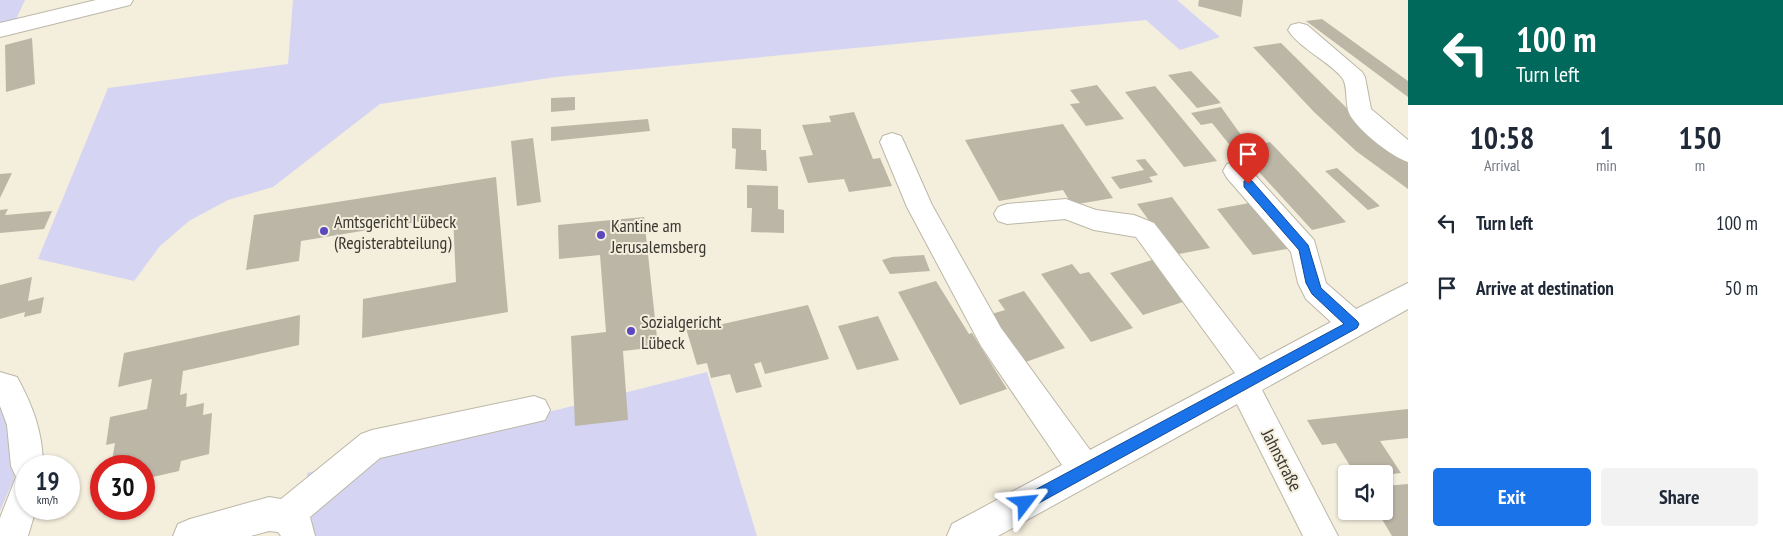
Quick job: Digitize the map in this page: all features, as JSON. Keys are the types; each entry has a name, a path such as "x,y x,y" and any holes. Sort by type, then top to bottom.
{"street":[{"path":"25,23 31,18 40,0"},
{"path":"0,30 99,4 123,0"},
{"path":"1299,30 1354,77 1360,112 1384,135 1408,153"},
{"path":"892,142 920,207 991,337 1085,470"},
{"path":"1236,171 1304,248 1312,283 1316,291 1353,324"},
{"name":"Jahnstraße","path":"1006,214 1066,209 1094,220 1134,225 1145,230 1249,380 1321,536"},
{"path":"964,536 1408,295"},
{"path":"0,386 6,387 19,410 27,437 28,455"},
{"path":"190,536 269,514 292,526 372,445 534,410"},
{"path":"11,536 16,520"}],"shaded area":[{"path":"0,0 25,0 12,28 0,30"},
{"path":"293,0 1177,0 1220,37 1180,50 1146,20 556,77 380,104 273,187 228,200 189,221 160,246 134,281 38,259 108,88 288,64"},
{"path":"707,372 757,536 313,536 307,473"},
{"path":"0,398 18,455 15,455 13,481 0,511"}],"building":[{"path":"1199,0 1243,0 1241,17 1198,6"},
{"path":"1322,19 1408,81 1408,97 1306,21"},
{"path":"32,38 35,84 6,92 5,45"},
{"path":"1281,43 1380,141 1408,159 1408,189 1356,151 1314,112 1253,47"},
{"path":"1191,71 1221,103 1197,108 1168,75"},
{"path":"1097,85 1124,119 1086,126 1070,104 1080,103 1070,90"},
{"path":"1155,86 1217,161 1184,167 1125,92"},
{"path":"575,97 575,110 551,112 551,98"},
{"path":"1221,107 1249,146 1270,142 1346,222 1312,230 1237,148 1233,149 1212,123 1201,125 1191,113"},
{"path":"854,112 873,159 880,158 892,186 849,192 844,179 808,183 799,157 813,155 802,125 831,122 829,116"},
{"path":"648,119 650,131 551,141 551,127"},
{"path":"1063,124 1113,198 1072,205 1063,190 999,201 965,140"},
{"path":"732,128 761,129 761,150 766,150 767,171 735,169 736,149 732,148"},
{"path":"533,138 541,202 517,206 511,141"},
{"path":"1145,159 1158,175 1149,177 1153,182 1120,189 1111,177 1144,170 1136,160"},
{"path":"1337,168 1380,206 1368,210 1325,171"},
{"path":"12,173 0,198 0,174"},
{"path":"496,177 508,312 362,338 363,299 456,282 453,216 301,241 299,261 246,270 254,215"},
{"path":"747,185 778,186 778,209 784,210 784,233 751,232 752,208 747,208"},
{"path":"1172,197 1210,248 1174,255 1137,204"},
{"path":"1255,202 1292,248 1253,255 1217,209"},
{"path":"8,209 5,215 52,211 44,229 0,233 0,210"},
{"path":"644,217 658,347 623,351 628,420 575,426 571,336 606,332 600,255 559,259 558,225"},
{"path":"924,255 930,271 890,274 882,260 892,257"},
{"path":"1152,260 1186,301 1143,315 1110,273"},
{"path":"1072,264 1080,274 1089,272 1133,328 1091,342 1041,274"},
{"path":"32,277 28,301 44,297 41,313 24,317 25,312 0,319 0,285"},
{"path":"936,281 969,334 972,333 1007,389 960,405 898,292"},
{"path":"1024,291 1065,348 1020,364 988,315 1005,310 998,300"},
{"path":"808,305 829,359 765,374 761,362 754,364 762,387 736,393 730,374 711,378 707,363 697,365 685,325 703,321 705,328"},
{"path":"300,315 299,345 183,371 180,395 187,393 186,407 204,403 203,415 212,413 209,454 181,461 179,471 155,476 155,455 113,455 115,443 106,445 110,417 147,409 152,379 118,387 124,353"},
{"path":"878,316 899,360 857,370 838,326"},
{"path":"1408,409 1408,438 1380,441 1401,473 1393,474 1393,465 1349,465 1336,443 1322,445 1307,420"},
{"path":"1408,484 1408,536 1392,536 1382,520 1393,520 1393,485"}],"place":[{"name":"Amtsgericht Lübeck (Registerabteilung)","path":"324,231"},
{"name":"Kantine am Jerusalemsberg","path":"601,235"},
{"name":"Sozialgericht Lübeck","path":"631,331"}],"route":[{"path":"1025,503 1353,324 1316,291 1308,269 1304,248 1248,184"}]}
